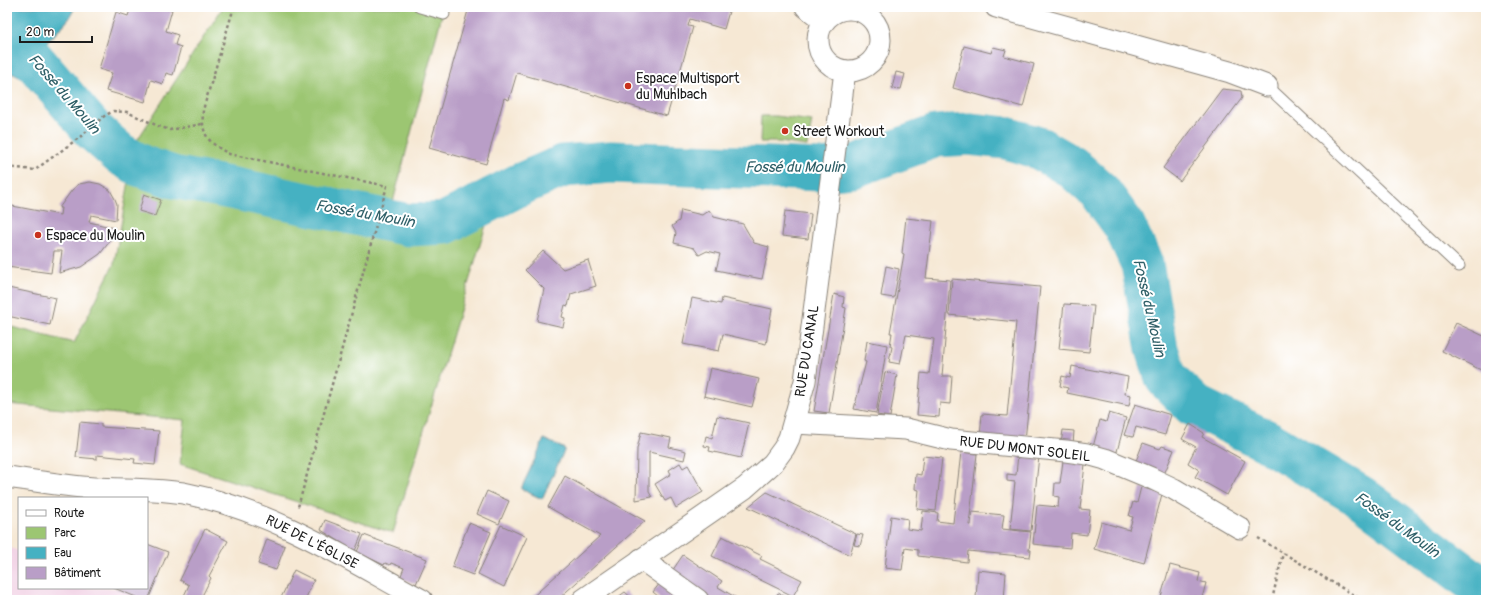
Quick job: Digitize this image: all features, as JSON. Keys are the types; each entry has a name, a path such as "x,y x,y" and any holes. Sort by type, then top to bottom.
{"street":[{"path":"806,7 824,20"},
{"path":"996,7 1230,72 1267,86"},
{"path":"857,8 869,15 878,26 881,39 878,52 870,64 858,70 844,72 832,67 823,58 818,46 818,33 824,20 833,12 857,8"},
{"name":"RUE DU CANAL","path":"583,600 715,509 761,475 773,463 784,448 794,423 805,381 844,72"},
{"name":"RUE DU MONT SOLEIL","path":"794,423 906,429 951,440 1066,450 1087,454 1105,459 1174,489 1240,528"},
{"name":"RUE DE L'ÉGLISE","path":"7,477 86,487 176,492 231,505 292,529 422,600"},
{"path":"641,560 698,600"}],"lane":[{"path":"420,7 444,14"},
{"path":"1267,86 1459,266"}],"path":[{"path":"234,7 203,110 202,124 205,135 215,146 229,154 387,186 375,224 292,529"},
{"path":"7,167 35,170 80,137 103,117 113,111 127,112 170,130 202,124"},
{"path":"1240,528 1362,600"},
{"path":"1272,600 1283,553"}],"shaded area":[{"path":"7,547 18,551 18,589 116,589 136,597 135,600 7,600"}],"green space":[{"path":"223,7 444,7 393,202 486,225 393,533 180,464 185,420 7,404 8,326 74,343 114,264 136,142"},
{"name":"Street Workout","path":"761,116 776,116 812,121 807,146 780,142 760,142"}],"water":[{"path":"7,7 75,7 69,19 41,49 60,89 7,72"},
{"path":"544,439 565,449 542,499 521,489"}],"building":[{"path":"131,7 163,7 172,10 166,31 178,35 175,45 181,47 173,75 166,73 163,84 151,80 145,102 106,91 112,73 99,69 116,12 128,16"},
{"name":"Espace Multisport du Muhlbach","path":"469,7 730,8 724,29 690,19 688,26 693,27 667,116 517,73 509,100 504,98 486,164 429,148"},
{"path":"964,46 991,53 993,47 1006,50 1004,56 1034,64 1023,107 953,88"},
{"path":"896,72 905,74 901,89 892,88"},
{"path":"1222,89 1241,91 1242,98 1180,181 1163,168"},
{"path":"90,182 100,184 110,190 117,204 116,220 91,215 89,222 115,228 110,241 100,254 81,267 59,273 62,251 54,251 51,273 7,267 7,205 60,215 61,208 59,208 72,190 79,184"},
{"path":"144,194 161,200 155,216 139,211"},
{"path":"681,210 702,215 709,210 714,217 743,224 754,243 769,247 762,279 716,270 720,254 707,251 699,255 694,248 674,243 676,233 672,226 679,221"},
{"path":"785,211 811,214 808,239 782,236"},
{"path":"906,218 933,221 926,278 950,280 942,376 952,376 950,404 940,403 939,417 917,415 921,373 929,374 934,339 906,335 900,364 889,362 892,347 890,346 892,333 890,333 904,254 902,253"},
{"path":"543,251 563,269 588,260 596,286 571,294 568,306 565,305 562,317 565,318 563,327 537,321 544,289 525,270"},
{"path":"886,266 899,269 894,298 881,296"},
{"path":"952,279 1040,287 1025,441 980,437 982,414 1007,416 1016,322 949,315"},
{"path":"8,288 56,298 50,325 7,316"},
{"path":"834,294 844,297 843,307 846,308 829,413 814,411"},
{"path":"692,298 721,304 722,298 772,309 766,344 723,334 719,351 683,344"},
{"path":"1064,304 1094,306 1089,352 1059,349"},
{"path":"1456,323 1486,337 1486,378 1483,371 1442,351"},
{"path":"867,341 887,345 876,413 854,409 866,362 864,361"},
{"path":"1072,366 1128,377 1125,394 1131,395 1129,406 1067,393 1068,388 1060,386 1062,376 1070,378"},
{"path":"710,368 759,379 752,407 704,396"},
{"path":"885,372 897,375 890,417 877,415"},
{"path":"1135,404 1171,415 1165,435 1136,427 1133,437 1124,435"},
{"path":"1109,413 1126,418 1116,455 1093,447 1100,420 1106,422"},
{"path":"717,416 749,423 741,458 709,451 710,447 704,446 706,436 712,438"},
{"path":"80,422 101,424 101,427 159,431 155,465 134,463 135,459 97,455 97,459 76,457"},
{"path":"1190,424 1204,433 1202,437 1245,461 1227,495 1195,477 1199,470 1188,463 1196,447 1182,439"},
{"path":"1063,430 1074,431 1073,445 1061,444"},
{"path":"641,432 671,438 669,447 686,451 684,460 649,452 649,492 652,497 636,500 637,449"},
{"path":"1143,443 1160,449 1162,446 1174,450 1163,477 1134,466"},
{"path":"961,452 977,454 969,525 971,525 972,512 1004,515 1002,529 1031,532 1029,550 1031,550 1030,557 968,551 967,562 918,556 918,550 905,548 902,570 885,568 891,516 908,519 907,529 921,531 923,511 938,513 937,521 953,523"},
{"path":"1018,454 1039,456 1031,531 1010,529 1015,482 1007,481 1007,474 1016,475"},
{"path":"923,456 942,458 936,511 917,509 919,490 915,489 916,474 921,475"},
{"path":"1063,461 1085,464 1080,509 1090,510 1087,535 1071,533 1070,548 1033,544 1037,505 1058,507 1059,497 1054,496 1055,483 1060,483"},
{"path":"680,463 683,468 688,465 703,492 676,508 671,498 665,501 655,484 671,474 669,470"},
{"path":"565,476 645,521 557,600 529,600 600,536 548,507"},
{"path":"1141,487 1162,494 1144,563 1094,549 1101,522 1129,530 1133,517 1129,516 1133,502 1137,503"},
{"path":"487,491 509,501 499,524 477,514"},
{"path":"767,492 856,534 850,555 748,507"},
{"path":"325,520 362,534 355,551 321,530"},
{"path":"469,523 491,532 473,575 452,567"},
{"path":"501,525 527,537 504,587 478,574"},
{"path":"205,529 228,541 209,576 211,578 200,600 182,600 189,585 180,580"},
{"path":"857,534 863,535 860,546 854,545"},
{"path":"364,535 427,559 416,584 400,578 404,568 391,563 390,565 385,563 384,565 357,552"},
{"path":"722,536 762,556 760,559 802,580 793,596 712,556"},
{"path":"267,539 285,546 276,570 258,564"},
{"path":"148,544 168,552 148,600 135,600 136,597 116,589 148,589"},
{"path":"683,555 722,581 718,587 740,600 709,600 670,574"},
{"path":"1170,565 1200,573 1198,581 1206,583 1202,598 1194,596 1193,600 1160,600"},
{"path":"294,570 314,580 305,600 280,600"},
{"path":"978,570 1006,573 1004,600 977,600"},
{"path":"660,583 684,600 661,600 658,598 659,597 653,592"},
{"path":"625,592 634,600 614,600"},
{"path":"778,593 792,600 773,600"}],"waterway":[{"name":"Fossé du Moulin","path":"7,29 93,130 120,154 141,166 173,177 409,225 445,223 521,184 563,166 611,162 821,170 852,167 936,136 969,134 1006,138 1039,148 1072,167 1100,192 1124,225 1142,264 1157,349 1166,378 1193,405 1267,441 1361,497 1486,591"}],"place":[{"name":"Espace Multisport du Muhlbach","path":"628,86"},
{"name":"Street Workout","path":"785,131"},
{"name":"Espace du Moulin","path":"38,235"}]}
